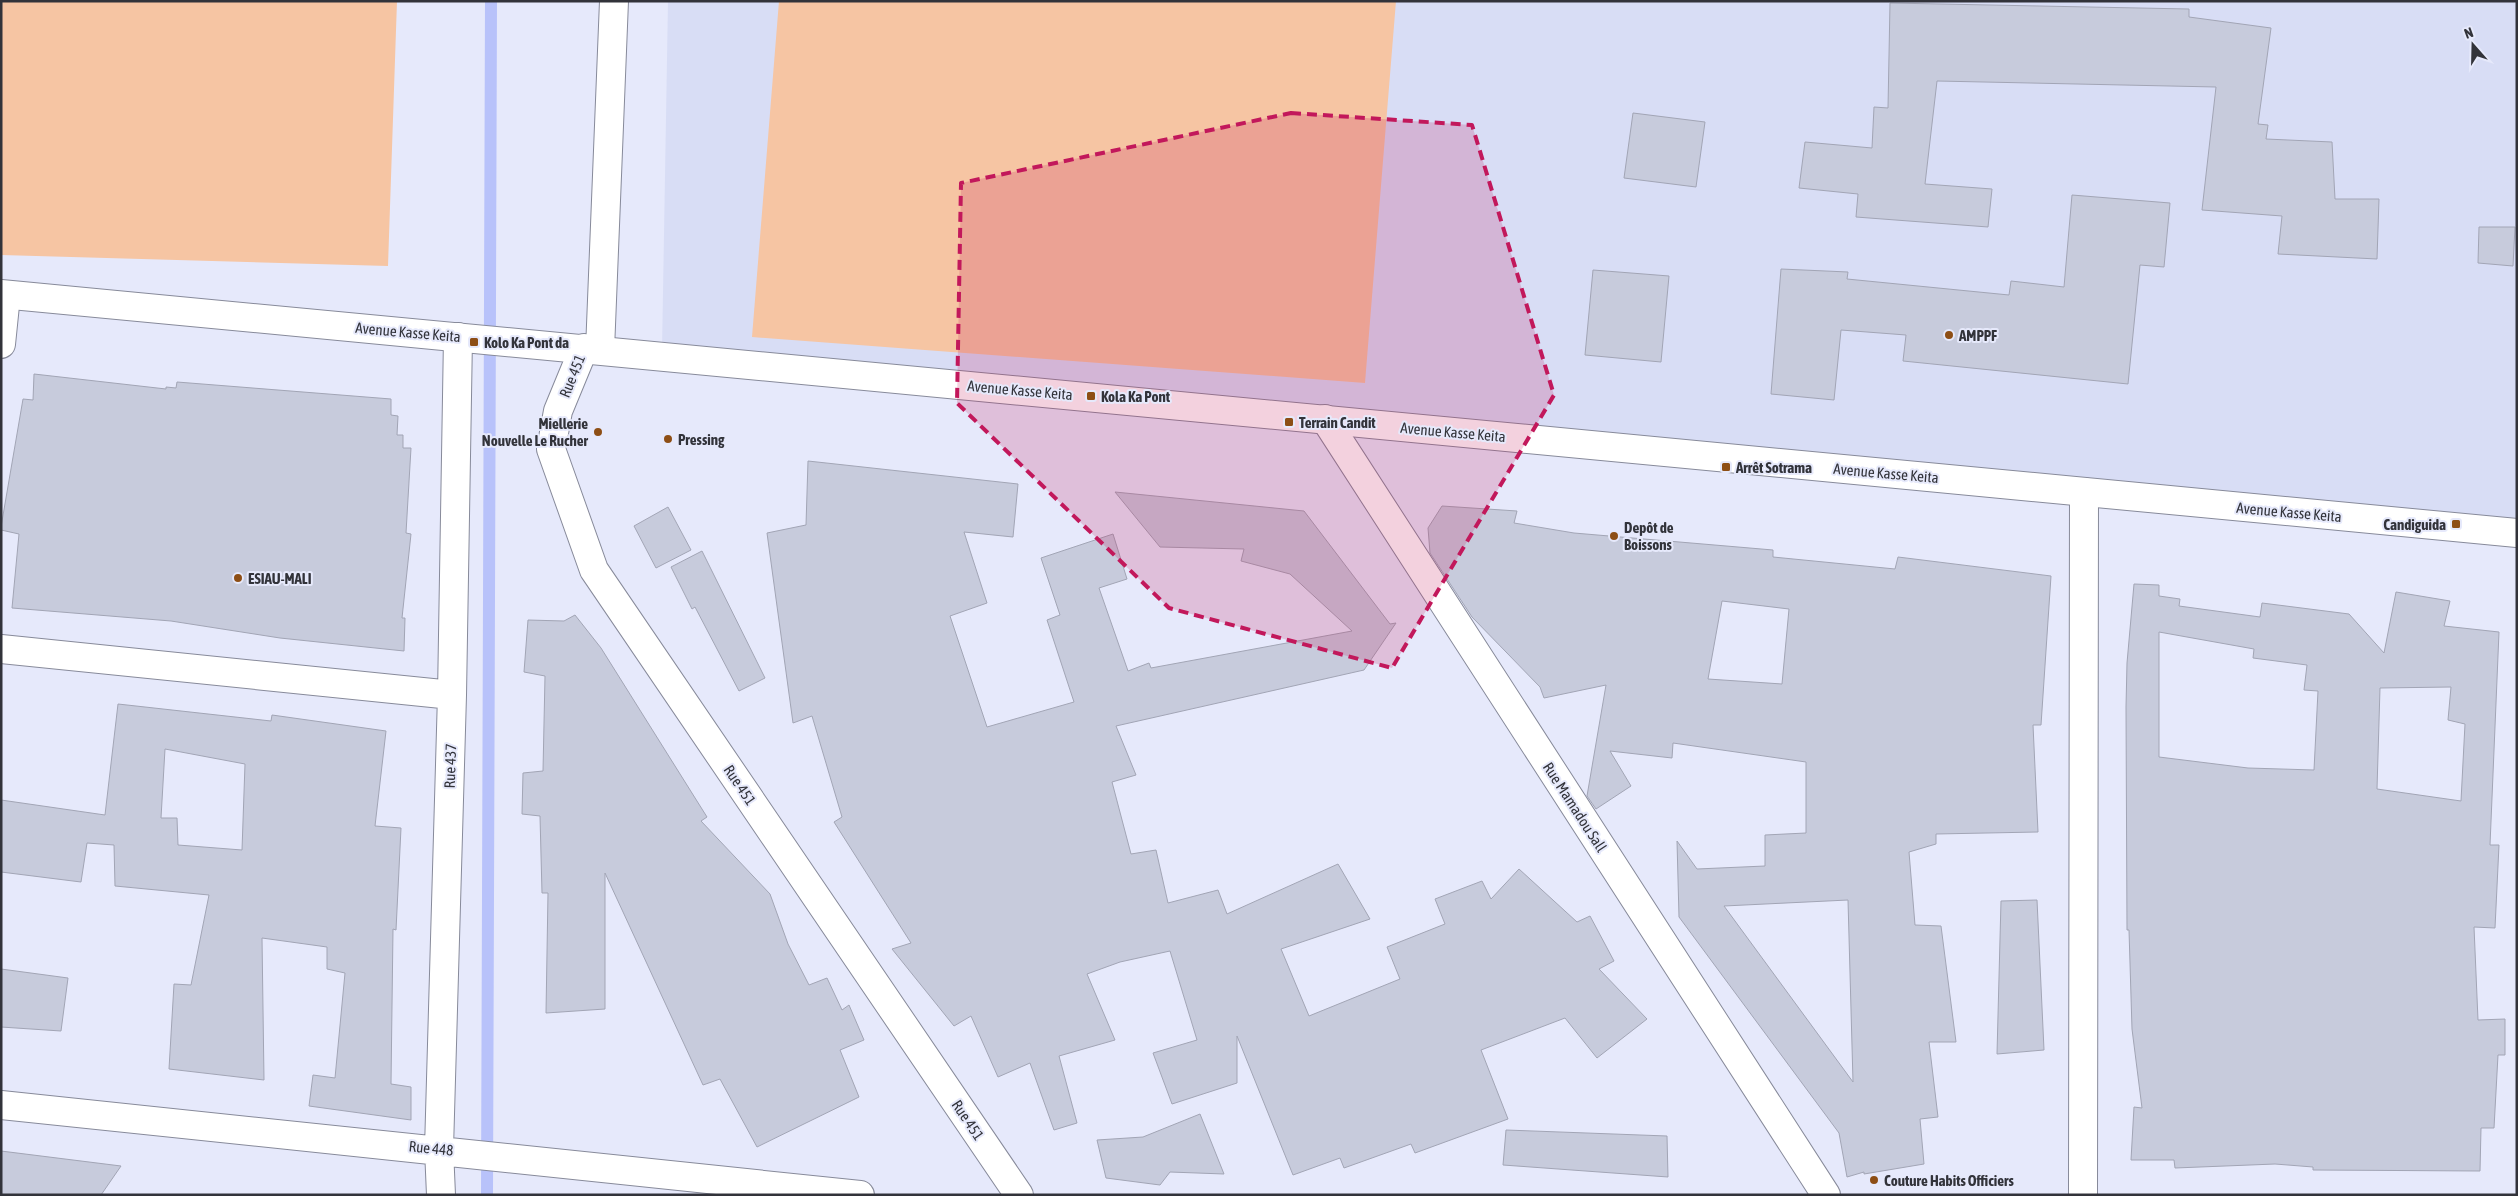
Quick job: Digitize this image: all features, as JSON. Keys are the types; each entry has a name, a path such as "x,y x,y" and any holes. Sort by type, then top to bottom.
{"street":[{"path":"592,350 614,1"},
{"path":"1,344 4,294"},
{"name":"Avenue Kasse Keita","path":"4,294 2517,533"},
{"name":"Rue 437","path":"441,1195 439,1149 452,695 470,338"},
{"name":"Rue 451","path":"592,350 558,411 551,449 594,570 1019,1195"},
{"name":"Rue Mamadou Sall","path":"1325,419 1826,1195"},
{"path":"2083,1195 2084,492"},
{"path":"1,649 452,695"},
{"name":"Rue 448","path":"1,1105 439,1149 860,1195"}],"highlighted area":[{"path":"1291,113 1472,125 1554,395 1392,668 1169,608 957,403 961,183"}],"shaded area":[{"path":"1,1 397,1 388,266 1,255"},
{"path":"668,1 2517,1 2517,524 662,351"},
{"path":"779,1 1396,1 1365,383 752,337"}],"building":[{"path":"1890,3 2189,9 2189,17 2271,28 2258,124 2268,125 2266,139 2332,142 2335,199 2379,199 2377,259 2278,254 2282,216 2202,210 2216,87 1937,81 1925,184 1992,189 1988,227 1856,217 1858,194 1799,188 1805,142 1872,148 1874,107 1888,108"},
{"path":"1633,113 1705,122 1696,187 1624,178"},
{"path":"2072,195 2170,203 2164,267 2140,265 2128,384 1903,361 1906,335 1841,330 1834,400 1771,394 1781,269 1848,272 1847,279 2009,295 2011,281 2064,287"},
{"path":"2479,227 2515,227 2513,266 2478,263"},
{"path":"1593,270 1669,276 1661,362 1585,355"},
{"path":"34,374 166,389 166,387 176,388 177,382 391,399 391,415 398,416 397,435 403,435 403,448 411,448 406,533 411,534 402,618 405,618 404,651 280,638 171,621 12,608 19,534 1,530 1,527 23,399 33,400"},
{"path":"808,461 1018,484 1013,537 964,532 987,603 950,616 987,727 1074,702 1047,620 1060,615 1041,558 1113,534 1127,579 1099,588 1128,671 1149,663 1151,668 1352,631 1290,574 1241,561 1244,549 1160,547 1115,492 1304,511 1390,624 1396,623 1364,670 1116,726 1136,775 1112,782 1131,854 1156,850 1168,903 1218,890 1227,914 1338,864 1370,919 1281,949 1309,1016 1400,979 1387,947 1445,924 1435,899 1482,881 1491,899 1519,869 1577,922 1590,916 1614,961 1599,969 1647,1019 1597,1058 1565,1018 1481,1050 1508,1119 1415,1153 1411,1144 1344,1168 1340,1158 1293,1175 1237,1036 1237,1083 1172,1104 1153,1053 1197,1040 1170,951 1120,962 1087,974 1115,1040 1059,1056 1077,1123 1054,1130 1030,1063 998,1077 971,1016 954,1026 892,949 911,943 834,822 842,817 812,716 793,723 767,533 806,525"},
{"path":"1442,506 1517,511 1514,523 1574,533 1773,550 1773,557 1895,569 1898,557 2051,576 2041,725 2033,725 2038,832 1936,834 1936,844 1909,852 1915,925 1941,926 1956,1042 1929,1042 1938,1117 1920,1119 1924,1164 1864,1174 1864,1172 1847,1177 1839,1133 1679,917 1677,841 1697,869 1765,866 1765,835 1806,833 1806,762 1673,743 1672,758 1610,751 1631,786 1596,809 1587,796 1606,685 1544,698 1540,687 1472,617 1430,553 1428,528","holes":["1722,601 1789,609 1782,684 1708,679","1848,900 1853,1082 1724,906"]},
{"path":"668,507 691,550 656,568 634,526"},
{"path":"702,551 765,678 739,691 695,607 692,609 671,567"},
{"path":"2134,584 2159,585 2159,596 2180,599 2179,606 2260,617 2262,603 2349,614 2384,653 2396,592 2450,601 2444,626 2499,632 2490,845 2499,845 2495,928 2474,927 2478,1020 2505,1019 2505,1055 2498,1055 2494,1128 2481,1128 2480,1171 2313,1170 2313,1167 2275,1164 2175,1168 2174,1160 2131,1160 2134,1107 2142,1108 2132,1029 2129,930 2127,930 2127,663","holes":["2159,632 2254,649 2253,658 2307,665 2304,690 2318,691 2314,770 2248,768 2159,757","2451,687 2448,720 2465,724 2461,801 2377,789 2380,688"]},
{"path":"575,615 601,648 707,817 701,821 770,894 788,944 809,985 827,978 842,1010 849,1005 864,1040 840,1050 859,1097 757,1147 720,1079 703,1085 605,873 605,1009 546,1013 548,893 542,893 540,816 522,814 523,773 543,771 545,676 524,672 528,620 564,621"},
{"path":"118,704 271,721 272,715 386,731 375,826 401,828 396,930 393,929 391,1084 411,1087 411,1120 309,1106 313,1075 335,1078 345,973 327,969 327,947 262,938 264,1080 169,1069 174,984 191,985 209,895 115,886 114,845 87,843 81,882 1,872 1,800 105,815","holes":["165,749 245,764 242,850 178,845 177,818 161,818"]},
{"path":"2037,900 2044,1050 1997,1054 2001,901"},
{"path":"1,969 68,978 61,1031 1,1027"},
{"path":"1200,1114 1224,1174 1170,1172 1160,1185 1106,1178 1097,1140 1143,1137"},
{"path":"1506,1130 1667,1136 1668,1177 1503,1165"},
{"path":"1,1151 121,1166 101,1195 1,1195"}],"waterway":[{"path":"487,1195 491,1"}],"place":[{"name":"AMPPF","path":"1949,335"},
{"name":"Kolo Ka Pont da","path":"474,342"},
{"name":"Kola Ka Pont","path":"1091,396"},
{"name":"Terrain Candit","path":"1289,422"},
{"name":"Miellerie Nouvelle Le Rucher","path":"598,432"},
{"name":"Pressing","path":"668,439"},
{"name":"Arrêt Sotrama","path":"1726,467"},
{"name":"Candiguida","path":"2456,524"},
{"name":"Depôt de Boissons","path":"1614,536"},
{"name":"ESIAU-MALI","path":"238,578"},
{"name":"Couture Habits Officiers","path":"1874,1180"}]}
